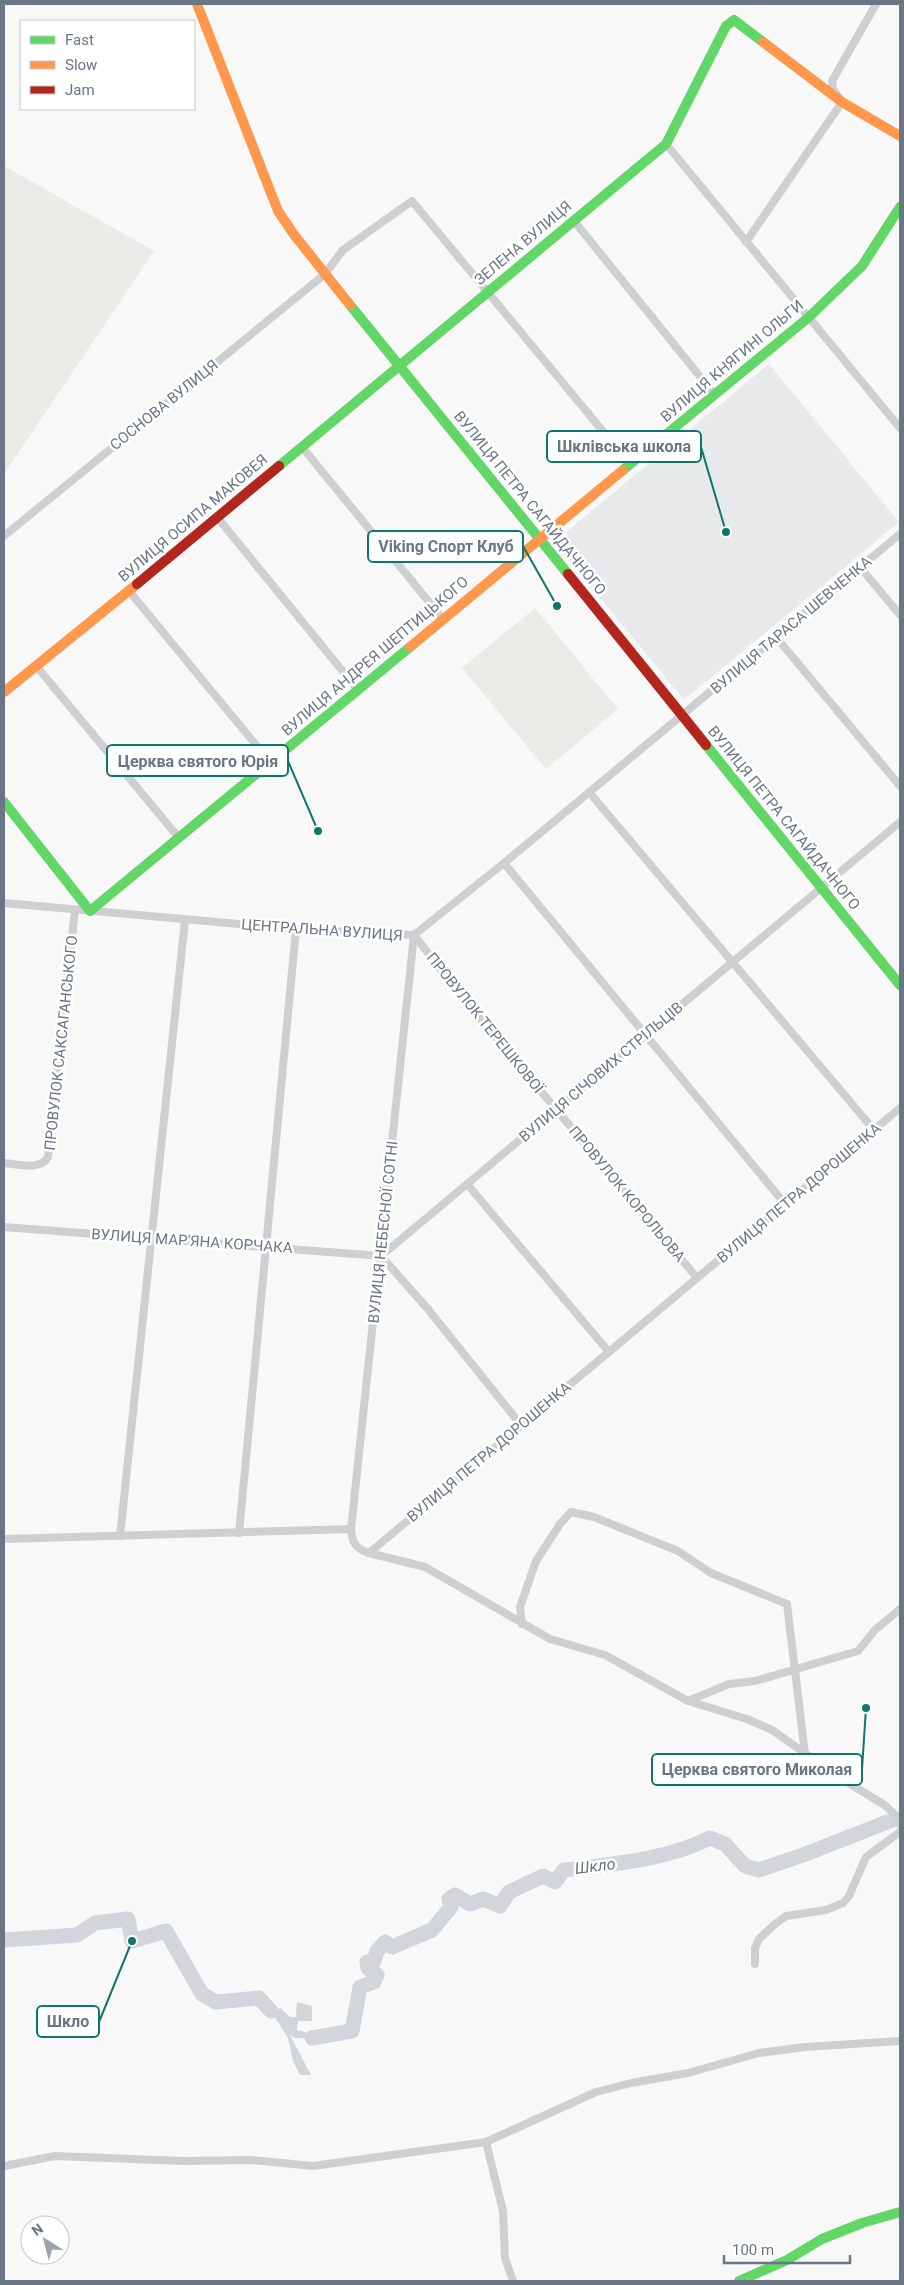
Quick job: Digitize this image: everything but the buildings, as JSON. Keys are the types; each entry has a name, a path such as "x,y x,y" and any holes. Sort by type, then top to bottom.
{"street":[{"name":"ВУЛИЦЯ ПЕТРА САГАЙДАЧНОГО","path":"197,4 278,211 295,236 900,985"},
{"path":"842,102 832,89 832,81 876,4"},
{"path":"900,136 842,102 734,20 726,26 666,144 900,428"},
{"path":"746,242 842,102"},
{"name":"ЗЕЛЕНА ВУЛИЦЯ","path":"399,366 666,144"},
{"name":"СОСНОВА ВУЛИЦЯ","path":"4,536 325,274 344,250 412,201 488,292"},
{"name":"ВУЛИЦЯ КНЯГИНІ ОЛЬГИ","path":"540,540 809,318 862,266 892,223 900,207"},
{"path":"574,220 715,395"},
{"path":"488,292 631,465"},
{"name":"ВУЛИЦЯ ОСИПА МАКОВЕЯ","path":"4,692 38,667 399,366"},
{"path":"302,447 443,619"},
{"path":"217,517 358,690"},
{"name":"ВУЛИЦЯ ТАРАСА ШЕВЧЕНКА","path":"682,716 900,534"},
{"name":"ВУЛИЦЯ АНДРЕЯ ШЕПТИЦЬКОГО","path":"90,911 540,540"},
{"path":"860,568 900,615"},
{"path":"129,591 270,762"},
{"path":"776,637 900,786"},
{"path":"38,667 179,838"},
{"name":"ЦЕНТРАЛЬНА ВУЛИЦЯ","path":"4,904 296,929 414,935 682,716"},
{"path":"589,792 874,1130"},
{"path":"4,802 90,911"},
{"name":"ВУЛИЦЯ СІЧОВИХ СТРІЛЬЦІВ","path":"381,1256 900,822"},
{"path":"504,863 785,1204"},
{"name":"ПРОВУЛОК САКСАГАНСЬКОГО","path":"4,1163 39,1166 48,1157 75,910"},
{"path":"120,1536 185,920"},
{"path":"239,1533 296,929"},
{"name":"ПРОВУЛОК ТЕРЕШКОВОЇ","path":"414,935 556,1110"},
{"name":"ВУЛИЦЯ НЕБЕСНОЇ СОТНІ","path":"351,1530 414,935"},
{"name":"ВУЛИЦЯ ПЕТРА ДОРОШЕНКА","path":"369,1553 900,1108"},
{"name":"ПРОВУЛОК КОРОЛЬОВА","path":"556,1110 697,1278"},
{"path":"467,1184 609,1352"},
{"name":"ВУЛИЦЯ МАР'ЯНА КОРЧАКА","path":"4,1227 381,1256"},
{"path":"381,1256 427,1308 521,1425"},
{"path":"522,1624 520,1607 536,1561 560,1524 571,1512 594,1517 678,1552 712,1573 787,1604 805,1754"},
{"path":"4,1539 351,1530 352,1539 356,1546 369,1553 425,1567 550,1639 605,1655 688,1701 747,1719 772,1730 805,1754 886,1806 896,1816 900,1825"},
{"path":"688,1701 729,1684 754,1681 858,1651 875,1630 900,1609"},
{"path":"754,1964 755,1948 759,1939 775,1924 786,1916 826,1910 843,1903 866,1857 900,1832"},
{"path":"4,2166 62,2156 184,2161 251,2160 313,2166 486,2142 596,2092 631,2083 688,2073 758,2053 805,2047 900,2041"},
{"path":"486,2142 496,2174 503,2211 505,2258 513,2281"},
{"path":"739,2281 787,2260 830,2236 862,2223 900,2212"}],"shaded area":[{"path":"4,166 154,251 4,474"},
{"path":"769,364 899,522 684,700 554,542"},
{"path":"535,608 618,709 546,769 462,668"},
{"path":"297,2002 312,2006 312,2021 298,2021 297,2030 313,2034 312,2038 295,2038 290,2035 311,2075 300,2075 293,2061 288,2038 271,2011 281,2008 290,2017 296,2017"}],"waterway":[{"name":"Шкло","path":"312,2038 352,2031 360,1987 374,1982 377,1975 368,1968 367,1962 374,1961 377,1951 385,1942 392,1947 432,1930 451,1907 449,1899 455,1895 470,1904 483,1899 500,1906 509,1892 543,1876 555,1882 564,1870 639,1860 676,1851 710,1838 725,1844 745,1866 759,1870 895,1819"},
{"name":"Шкло","path":"4,1940 77,1935 95,1923 128,1919 132,1941 166,1931 202,1994 216,2002 259,1998 271,2011"}],"traffic: fast":[{"path":"279,466 666,144 726,26 734,20 763,42"},
{"path":"623,470 809,317 862,266 900,207"},
{"path":"350,305 568,574"},
{"path":"4,802 90,911 410,647"},
{"path":"706,745 900,985"},
{"path":"739,2281 787,2260 822,2239 862,2223 900,2212"}],"traffic: slow":[{"path":"197,4 278,211 295,236 350,305"},
{"path":"763,42 842,102 900,136"},
{"path":"410,647 623,470"},
{"path":"4,692 137,584"}],"traffic: jam":[{"path":"137,584 279,466"},
{"path":"568,574 706,745"}],"place":[{"name":"Шклівська школа","path":"726,532"},
{"name":"Viking Спорт Клуб","path":"557,606"},
{"name":"Церква святого Юрія","path":"318,831"},
{"name":"Церква святого Миколая","path":"866,1708"},
{"name":"Шкло","path":"132,1941"}]}
